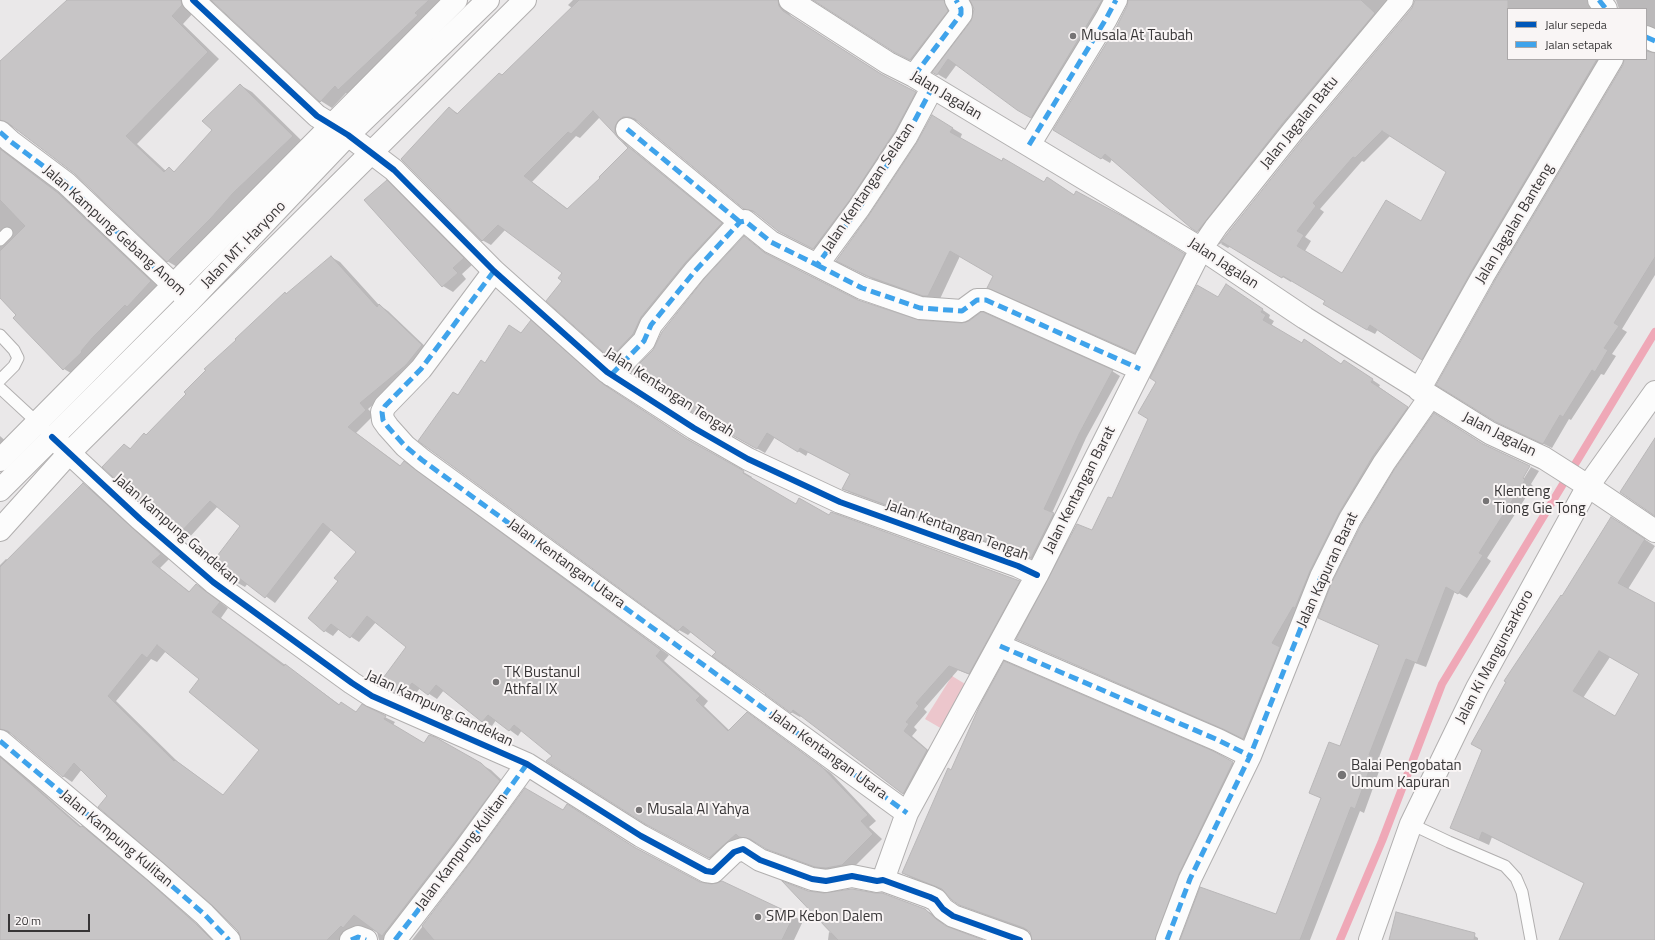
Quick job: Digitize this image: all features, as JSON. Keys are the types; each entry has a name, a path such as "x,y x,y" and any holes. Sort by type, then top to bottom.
{"street":[{"name":"Jalan Kentangan Tengah","path":"193,0 317,116 340,130 394,170 494,270 611,375 694,428 748,459 840,502 1018,566 1038,575"},
{"path":"340,130 456,0"},
{"name":"Jalan MT. Haryono","path":"0,490 45,430 136,354 190,301 277,196 340,130 436,51 488,0"},
{"path":"0,530 70,452 525,0"},
{"name":"Jalan Jagalan","path":"790,0 888,63 914,76 1201,249 1305,318 1490,433 1544,458 1655,531"},
{"path":"914,76 961,14 961,9 956,0"},
{"path":"1029,145 1106,19 1116,0"},
{"name":"Jalan Jagalan Batu","path":"1201,249 1216,227 1292,132 1402,0"},
{"path":"1599,0 1605,8"},
{"path":"436,51 453,70"},
{"name":"Jalan Jagalan Banteng","path":"1425,393 1487,270 1611,60"},
{"name":"Jalan Kentangan Selatan","path":"740,222 745,221 771,242 817,265 859,208 906,136 932,88"},
{"path":"611,375 644,341 651,325 695,271 740,222 628,128"},
{"name":"Jalan Kampung Gebang Anom","path":"0,132 66,183 190,301"},
{"path":"0,460 45,430 120,339 173,285 277,196 302,220"},
{"name":"Jalan Kentangan Barat","path":"883,880 907,813 1038,575 1201,249"},
{"path":"817,265 862,288 920,308 962,311 977,300 986,300 1140,369"},
{"name":"Jalan Kentangan Utara","path":"494,270 421,370 385,406 382,412 388,427 405,446 422,460 907,813"},
{"path":"120,339 136,354"},
{"name":"Jalan Ki Mangunsarkoro","path":"1370,940 1411,824 1476,688 1582,482 1655,392"},
{"name":"Jalan Kapuran Barat","path":"1167,940 1190,879 1250,756 1321,577 1350,519 1425,393"},
{"name":"Jalan Kampung Gandekan","path":"45,430 140,519 213,582 372,696 527,764 641,836 706,871 713,872 734,852 742,849 760,860 812,878 826,881 852,876 876,881 883,880"},
{"path":"1000,646 1218,740 1250,756"},
{"name":"Jalan Kampung Kulitan","path":"0,741 156,872 204,914 229,940"},
{"name":"Jalan Kampung Kulitan","path":"395,940 463,852 527,764"},
{"path":"883,880 936,900 943,909 953,916 1020,940"},
{"path":"351,940 358,937 366,940"}],"lane":[{"path":"0,335 14,350 18,358 14,366 0,380"},
{"path":"0,388 45,430"},
{"path":"1411,824 1505,866 1516,878 1522,892 1531,940"}],"shaded area":[{"path":"952,676 975,690 949,733 925,719"}],"building":[{"path":"67,0 181,0 182,5 172,16 208,52 126,136 164,172 169,167 174,172 212,130 202,121 240,84 293,136 233,193 211,218 167,262 75,174 8,123 0,120 0,61"},
{"path":"211,0 429,0 415,13 418,15 338,90 335,86 320,102"},
{"path":"579,0 778,0 779,6 783,11 881,74 916,92 895,131 849,201 813,249 778,231 753,211 744,209 635,119 623,117 618,121 615,127 616,136 593,111 571,134 568,132 524,176 567,209 600,178 599,177 628,148 621,141 722,223 685,263 641,317 633,334 610,358 546,301 562,281 558,278 562,273 498,225 482,241 401,159 449,107 457,114 499,73 502,75"},
{"path":"813,0 944,0 948,11 910,60 894,52"},
{"path":"970,0 1102,0 1031,118 1017,110 948,59 937,75 932,72 971,21 974,9"},
{"path":"1128,0 1361,0 1375,13 1282,124 1197,232 1105,154 1101,159 1053,130 1117,26 1127,6"},
{"path":"1415,0 1508,0 1507,60 1596,60 1472,270 1422,360 1370,325 1367,330 1323,304 1325,301 1283,276 1282,278 1222,242 1219,244 1302,140 1412,8","holes":["1382,131 1446,172 1421,221 1386,200 1342,273 1297,246 1304,235 1297,231 1316,206 1313,203 1353,157 1355,158"]},
{"path":"1647,51 1655,53 1655,257 1614,323 1619,326 1604,348 1608,350 1595,372 1592,370 1563,417 1560,415 1543,444 1496,422 1436,385 1494,282 1623,65 1624,60 1647,60"},
{"path":"932,115 953,128 950,132 1002,161 1003,158 1044,182 1047,177 1074,195 1076,191 1126,218 1185,254 1135,353 987,288 993,276 950,251 928,296 923,296 867,276 836,261 869,215 916,144"},
{"path":"0,149 58,193 151,281 127,307 125,305 93,337 81,351 82,352 63,370 13,318 16,315 0,298 0,251 25,226 0,200"},
{"path":"387,180 464,258 453,268 458,273 442,287 364,200"},
{"path":"744,236 765,253 858,300 919,320 962,323 969,321 983,312 1113,370 1079,434 1044,509 1054,513 1031,558 842,489 850,474 800,448 798,452 767,433 757,449 700,417 631,372 653,350 662,332 704,279"},
{"path":"331,256 377,307 379,304 422,345 406,365 360,403 366,410 348,427 400,466 404,461 661,650 656,656 700,696 696,700 728,731 747,712 822,767 868,815 861,821 873,834 842,865 826,868 815,867 766,849 750,839 739,837 736,834 709,858 647,825 546,761 552,756 514,725 509,731 488,715 482,722 436,685 428,695 412,683 402,696 378,685 406,647 367,616 350,638 331,624 324,632 308,618 338,581 334,578 356,552 323,523 265,598 239,578 235,583 211,564 240,526 210,501 178,535 102,467 124,444 130,449 144,433 146,435 186,394 184,392 206,370 204,369 236,340 235,339 285,292 286,294"},
{"path":"1226,284 1263,309 1261,312 1266,315 1263,320 1302,343 1304,339 1341,364 1344,360 1373,379 1371,382 1408,407 1373,456 1339,513 1310,571 1295,608 1293,607 1272,643 1280,647 1243,739 1016,639 1077,524 1092,530 1108,497 1112,498 1148,419 1138,413 1156,382 1150,378 1197,285 1218,297"},
{"path":"531,320 603,384 687,439 744,471 743,473 796,504 799,498 829,515 831,512 1020,581 969,674 949,666 916,703 919,706 906,722 909,724 904,731 927,750 903,794 793,710 791,713 712,656 716,652 683,626 678,631 418,441 453,392 458,395 481,360 485,363 509,325 521,333"},
{"path":"1434,413 1483,444 1530,466 1523,478 1525,480 1479,553 1483,555 1458,594 1446,587 1417,663 1406,659 1369,755 1374,757 1355,809 1351,807 1300,940 1180,940 1200,887 1276,914 1321,798 1309,793 1329,742 1340,746 1379,645 1318,618 1332,582 1361,525 1394,470"},
{"path":"1655,438 1655,516 1620,492"},
{"path":"83,483 161,554 152,562 189,592 196,584 220,602 212,612 284,666 285,664 339,705 341,702 356,712 362,704 386,716 384,719 424,743 429,735 435,737 481,763 500,781 382,936 354,915 343,928 341,926 327,940 241,940 238,931 212,905 98,807 107,796 74,763 63,777 8,731 0,729 0,567","holes":["157,645 199,679 189,692 259,750 223,795 175,760 174,761 108,696 142,654 147,658"]},
{"path":"1611,517 1645,539 1618,583 1655,603 1655,940 1559,940 1584,883 1482,832 1479,840 1450,828 1482,750 1471,744 1506,682 1504,681 1561,595 1562,596","holes":["1599,651 1639,674 1615,716 1573,691"]},
{"path":"1004,661 1213,751 1233,762 1179,874 1155,940 1032,940 1030,932 1024,928 959,905 942,889 902,873 948,768 951,770 980,705"},
{"path":"0,757 80,827 82,826 148,881 212,940 0,940"},
{"path":"525,788 563,810 567,804 634,847 700,882 712,884 722,881 794,915 782,940 434,940 422,926"},
{"path":"782,881 808,891 824,893 852,889 882,893 925,909 946,926 983,940 838,940"},
{"path":"1396,912 1475,933 1474,940 1389,940"}],"waterway":[{"path":"1340,940 1382,841 1442,684 1655,332"}],"marked path":[{"path":"914,76 961,14 961,9 956,0"},
{"path":"1029,145 1106,19 1116,0"},
{"path":"1599,0 1605,8"},
{"path":"1647,37 1655,41"},
{"path":"611,375 644,341 651,325 695,271 740,222 745,221 771,242 817,265 859,208 906,137 932,88"},
{"path":"627,129 740,222"},
{"path":"0,132 66,183 173,285"},
{"path":"817,265 862,288 920,308 962,311 977,300 986,300 1140,369"},
{"path":"494,271 421,369 385,406 382,412 383,420 388,427 405,446 422,460 907,813"},
{"path":"1167,940 1190,879 1250,756 1321,577"},
{"path":"1000,646 1218,740 1250,756"},
{"path":"0,741 156,872 204,914 229,940"},
{"path":"395,940 463,852 527,764 530,765"},
{"path":"351,940 358,937 366,940"}],"cycle path":[{"path":"193,0 317,116 348,135 394,170 494,271 607,372 694,428 748,459 840,502 1018,566 1037,575"},
{"path":"52,437 140,519 213,582 352,683 372,696 527,764 641,836 706,871 713,872 734,852 743,849 760,860 812,879 826,881 852,876 877,881 883,880 936,900 943,909 953,916 1020,940"}],"place":[{"name":"Musala At Taubah","path":"1073,36"},
{"name":"Klenteng Tiong Gie Tong","path":"1486,501"},
{"name":"TK Bustanul Athfal IX","path":"496,682"},
{"name":"Balai Pengobatan Umum Kapuran","path":"1342,775"},
{"name":"Musala Al Yahya","path":"639,810"},
{"name":"SMP Kebon Dalem","path":"758,917"}]}
